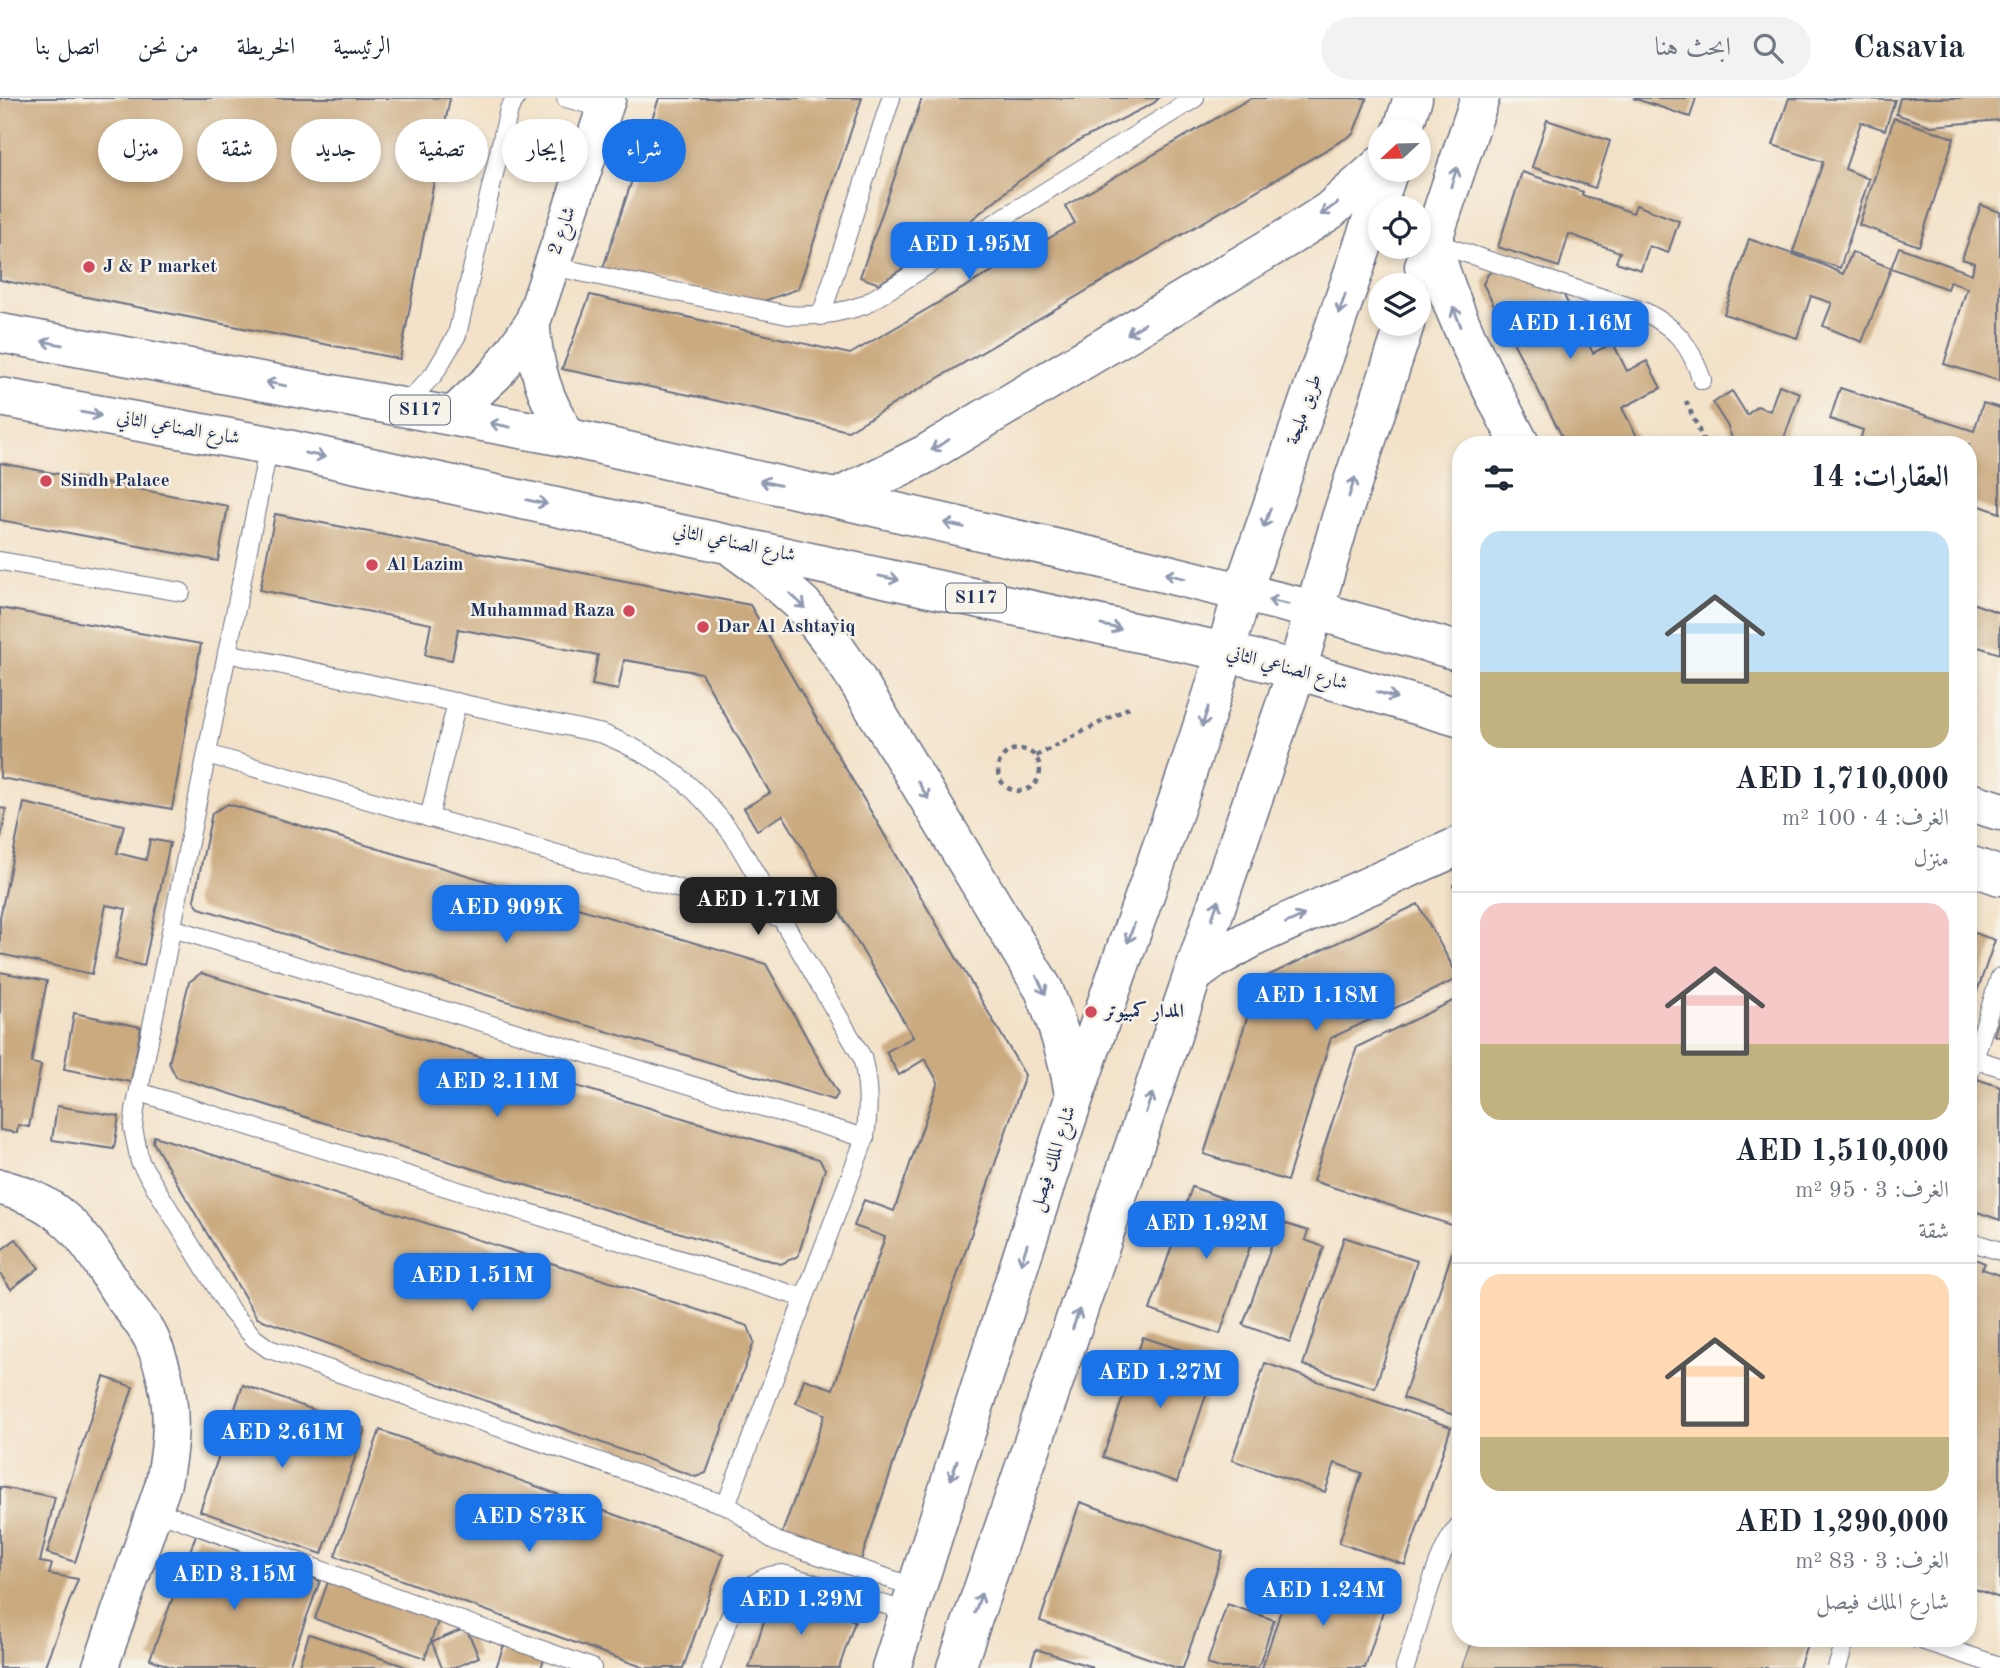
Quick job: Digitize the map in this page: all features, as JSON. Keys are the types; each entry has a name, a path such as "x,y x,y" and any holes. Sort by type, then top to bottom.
{"main road":[{"path":"1406,119 1413,98"},
{"path":"1422,273 1479,98"},
{"path":"837,498 924,455 1290,236 1329,211 1368,176"},
{"name":"طريق مليحة","path":"1226,652 1242,593 1385,182"},
{"path":"1432,242 1459,323 1516,436"},
{"name":"S117","path":"0,333 570,438 1143,568 1314,610 1452,649"},
{"path":"956,1668 1297,670 1341,518 1401,336"},
{"name":"شارع الصناعي الثاني","path":"0,397 269,446 726,542 1226,652 1452,715"},
{"path":"726,542 766,572 803,605 854,675 1044,990 1065,1048 1075,1096"},
{"name":"شارع الملك فيصل","path":"891,1668 1075,1096 1226,652"},
{"path":"1977,804 2000,811"},
{"path":"1193,975 1213,960 1256,936 1452,849"},
{"path":"1977,868 2000,876"}],"street":[{"name":"شارع 2","path":"451,416 496,374 532,324 607,103"},
{"name":"شارع 2","path":"532,324 538,376 556,419 570,438"},
{"path":"0,1187 44,1203 63,1217 80,1235 150,1338 162,1365 171,1425 169,1455 154,1510 100,1668"}],"lane":[{"path":"403,407 434,374 457,335 509,109 516,98"},
{"path":"566,98 607,103"},
{"path":"821,316 891,98"},
{"path":"551,266 788,315 821,316 864,305 1195,98"},
{"path":"1432,242 1645,312 1665,323 1682,338 1695,358 1702,380"},
{"path":"269,446 139,1092 133,1128 140,1162 231,1311 255,1339 269,1349 726,1505 744,1515 757,1530 776,1541 913,1600"},
{"path":"0,561 181,592"},
{"path":"227,653 603,734 641,750 677,774 708,802 733,835 862,1057 869,1097 865,1138 726,1505"},
{"path":"429,818 457,702"},
{"path":"207,754 781,918"},
{"path":"172,928 865,1138"},
{"path":"1977,1048 2000,977"},
{"path":"1977,1067 2000,1067"},
{"path":"139,1092 804,1298"},
{"path":"1977,1244 2000,1251"},
{"path":"154,1510 592,1668"},
{"path":"1405,1668 1444,1547 1452,1534"},
{"path":"711,1668 740,1597 754,1582 773,1574 913,1600"},
{"path":"1837,1668 1843,1647"},
{"path":"1942,1647 2000,1666"}],"path":[{"path":"1702,380 1685,398 1702,436"},
{"path":"1036,756 1132,706"},
{"path":"1018,748 1028,750 1036,756 1041,773 1031,788 1013,790 1000,779 998,768 1001,758 1008,751 1018,748"}],"building":[{"path":"0,98 450,98 446,119 395,119 395,182 434,182 400,359 0,280"},
{"path":"659,98 862,98 798,289 764,301 602,271 631,182 686,182 686,119 652,119"},
{"path":"922,98 1159,98 1080,140 1016,183 951,237 879,284 860,277"},
{"path":"1251,98 1367,98 1353,134 848,431 562,369 590,295 850,354 1075,223 1065,206"},
{"path":"1633,98 1696,98 1690,117"},
{"path":"1789,98 1895,100 1885,130 1861,122 1845,169 1869,179 1840,268 1793,252 1823,162 1773,145"},
{"path":"1900,98 2000,98 2000,120 1931,126 1896,114"},
{"path":"1894,118 1954,138 1919,246 1859,225"},
{"path":"1547,120 1610,141 1595,188 1532,167"},
{"path":"1522,172 1583,192 1582,195 1633,213 1636,205 1679,221 1668,253 1649,246 1641,270 1616,262 1620,252 1569,234 1559,267 1498,247"},
{"path":"1981,205 2000,212 2000,381 1944,364 1967,288 1950,281 1947,289 1891,268 1899,247 1972,274 1974,263 1962,259"},
{"path":"1749,239 1843,274 1852,252 1891,268 1862,342 1823,326 1832,303 1811,296 1797,338 1724,314"},
{"path":"1494,270 1560,287 1572,312 1597,300 1611,327 1586,339 1593,353 1613,343 1627,371 1647,361 1661,388 1622,408 1637,436 1562,436 1483,284 1488,274"},
{"path":"1779,385 1800,393 1785,436 1731,436 1713,403 1732,391 1747,415 1757,406 1770,411"},
{"path":"1840,388 1974,431 1983,403 2000,408 2000,513 1977,505 1977,436 1861,436 1863,430 1830,419"},
{"path":"0,463 228,506 218,561 0,520"},
{"path":"275,514 750,605 1025,1075 860,1563 781,1536 825,1414 796,1403 804,1379 833,1389 885,1237 854,1226 864,1200 894,1211 938,1082 925,1059 899,1075 886,1052 913,1037 783,815 757,830 744,808 770,793 701,673 624,660 618,690 592,685 598,655 458,629 452,660 425,655 431,624 260,590"},
{"path":"1977,605 2000,613 2000,654 1977,647"},
{"path":"0,608 201,644 172,809 0,778"},
{"path":"24,803 124,825 117,853 146,860 150,839 170,843 144,966 115,959 126,909 106,905 92,974 0,954 0,917"},
{"path":"228,804 766,964 838,1094 834,1100 199,908 194,900 212,813"},
{"path":"0,808 6,809 1,838 0,838"},
{"path":"1418,904 1452,965 1452,981 1331,1038 1287,1181 1204,1154 1259,980"},
{"path":"1977,934 1995,940 1977,992"},
{"path":"0,972 47,981 31,1063 41,1065 29,1127 18,1125 17,1133 0,1130"},
{"path":"201,973 819,1159 825,1169 798,1256 781,1264 176,1077 169,1063 189,982"},
{"path":"1452,1001 1452,1225 1313,1181 1357,1047"},
{"path":"74,1013 141,1027 131,1082 64,1069"},
{"path":"2000,1019 2000,1037 1994,1035"},
{"path":"1977,1079 2000,1087 2000,1220 1977,1212"},
{"path":"57,1106 119,1116 114,1149 52,1140"},
{"path":"154,1136 748,1326 754,1342 706,1473 696,1477 257,1318 153,1142"},
{"path":"1192,1187 1262,1212 1220,1334 1150,1310"},
{"path":"1280,1222 1308,1231 1305,1240 1324,1247 1290,1342 1243,1325"},
{"path":"1344,1237 1417,1261 1375,1388 1303,1365"},
{"path":"16,1239 39,1268 11,1289 0,1274 0,1251"},
{"path":"1452,1253 1452,1414 1403,1398"},
{"path":"1977,1260 1985,1263 1982,1269 2000,1275 2000,1598 1977,1590"},
{"path":"1143,1337 1217,1362 1177,1482 1103,1457"},
{"path":"1265,1363 1451,1427 1405,1565 1339,1543 1362,1473 1335,1463 1325,1492 1232,1460"},
{"path":"104,1377 133,1387 75,1562 47,1553"},
{"path":"243,1385 365,1428 322,1554 200,1511"},
{"path":"380,1430 724,1554 683,1668 645,1668 335,1556"},
{"path":"0,1487 55,1497 40,1562 52,1564 49,1574 78,1579 44,1668 0,1668"},
{"path":"1080,1502 1223,1552 1183,1668 1040,1621"},
{"path":"196,1535 320,1581 288,1668 174,1668 150,1659"},
{"path":"1293,1574 1385,1605 1365,1668 1262,1668"},
{"path":"329,1579 439,1618 425,1658 315,1619"},
{"path":"773,1593 855,1621 839,1668 749,1668"},
{"path":"1227,1604 1274,1620 1258,1668 1220,1668 1207,1664"},
{"path":"466,1628 479,1657 454,1668 442,1668 432,1642"},
{"path":"309,1634 410,1668 298,1668"},
{"path":"505,1642 545,1656 541,1668 496,1668"},
{"path":"1470,1647 1806,1647 1799,1668 1462,1668"},
{"path":"1036,1649 1092,1667 1092,1668 1030,1668"}],"place":[{"name":"J & P market","path":"89,267"},
{"name":"Sindh Palace","path":"46,481"},
{"name":"Al Lazim","path":"372,565"},
{"name":"Muhammad Raza","path":"629,611"},
{"name":"Dar Al Ashtayiq","path":"703,627"},
{"name":"المدار کمبیوتر","path":"1091,1012"}]}
